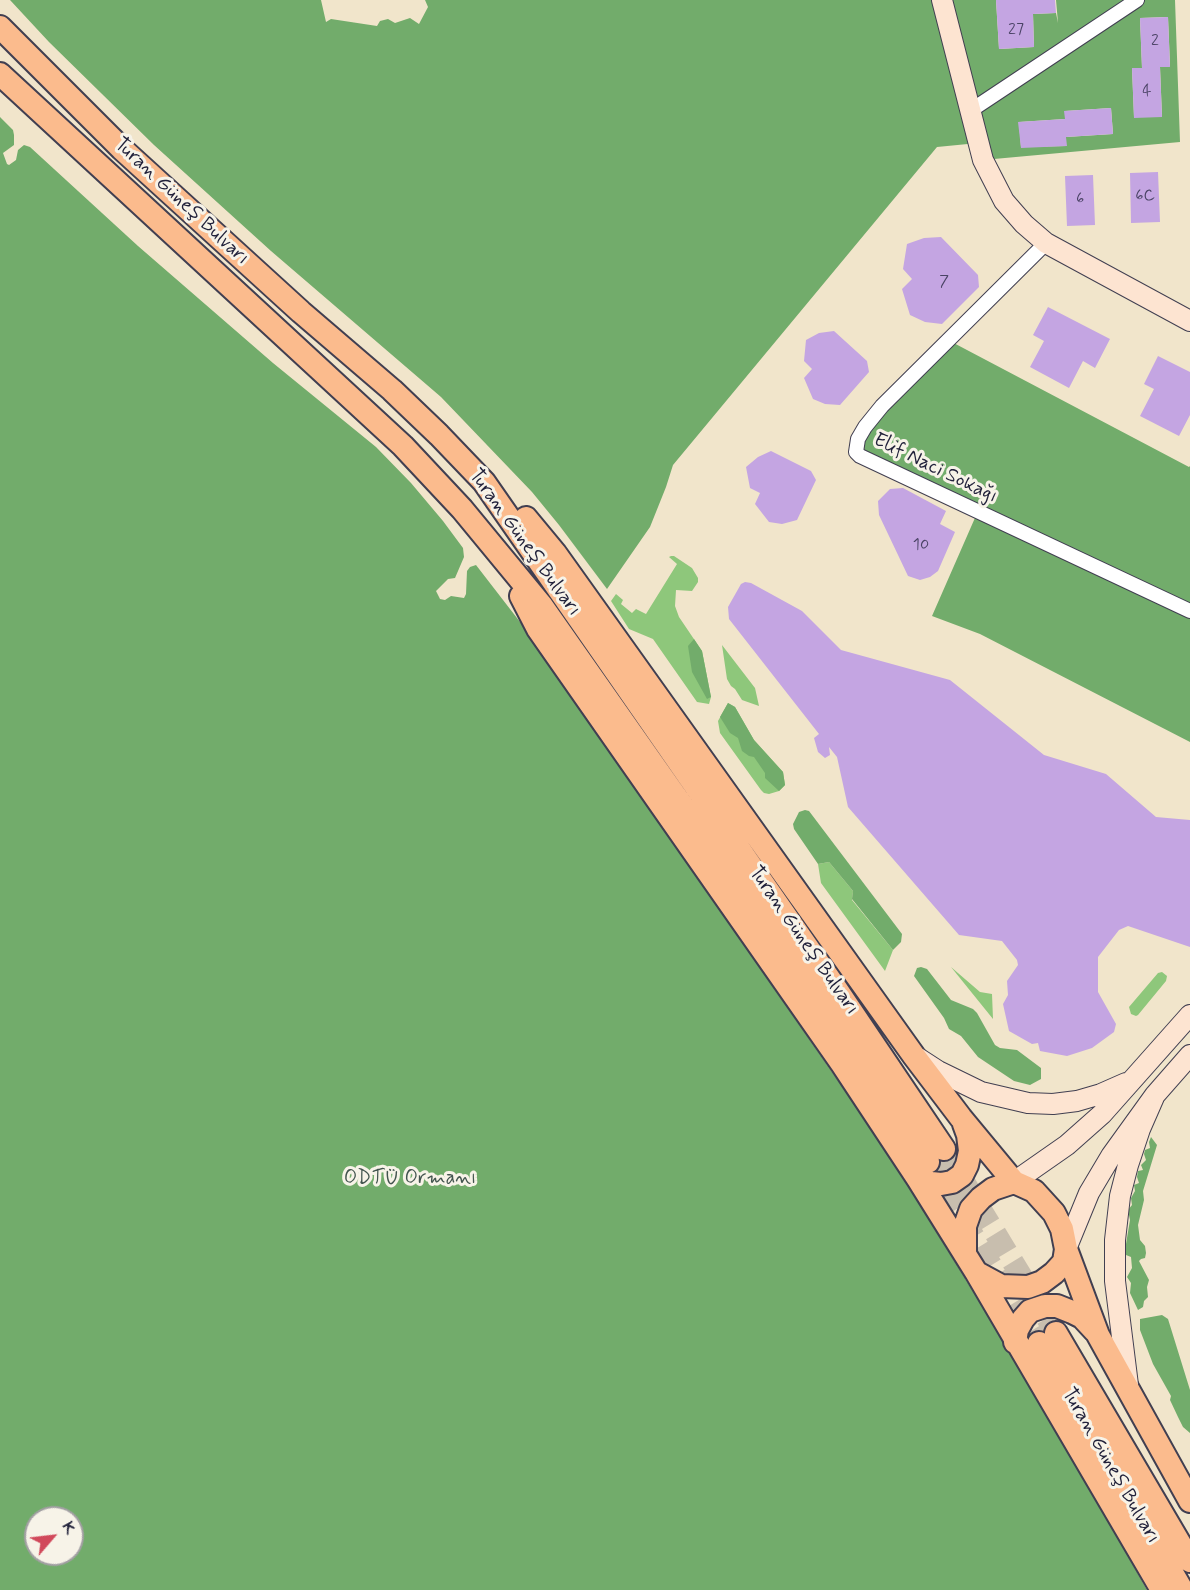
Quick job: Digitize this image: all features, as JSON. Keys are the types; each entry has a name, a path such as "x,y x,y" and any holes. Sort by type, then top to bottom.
{"main road":[{"path":"942,0 983,159 1004,201 1024,224 1046,243 1190,321"},
{"name":"Turan Güneş Bulvarı","path":"0,27 130,156 285,297 392,390 484,482 833,984 930,1163"},
{"name":"Turan Güneş Bulvarı","path":"0,74 403,446 499,552 538,629 835,1054 930,1163"},
{"path":"484,482 525,516 555,553 914,1056 961,1118 1014,1182 1034,1191 1049,1206 1060,1223 1066,1249 1098,1335 1190,1501"},
{"path":"1190,1016 1083,1132 1014,1182 993,1189 971,1209 964,1226 964,1243 971,1264 1001,1286 1028,1287 1054,1274 1064,1262 1066,1249 1089,1193 1131,1125 1190,1055"},
{"path":"914,1056 938,1071 981,1092 1028,1103 1053,1104 1077,1101 1101,1094 1134,1079"},
{"path":"1128,1391 1115,1281 1115,1240 1120,1196 1128,1165 1154,1097"},
{"path":"930,1163 931,1183 952,1182 962,1175 968,1161 970,1146 961,1118"},
{"path":"930,1163 971,1264 1162,1590"},
{"path":"1016,1342 1017,1330 1023,1318 1030,1311 1046,1305 1057,1306 1077,1314 1098,1335"},
{"name":"Turan Güneş Bulvarı","path":"1182,1590 1047,1338 1190,1561"}],"street":[{"path":"970,111 1137,0"},
{"name":"Elif Naci Sokağı","path":"1046,243 882,406 858,439 856,452 860,456 1190,611"}],"green space":[{"path":"10,0 321,0 326,22 331,19 377,26 380,21 388,19 395,23 410,18 419,24 428,7 425,0 996,0 999,49 1034,47 1033,14 1056,13 1058,23 1056,0 1175,0 1180,142 983,160 978,143 937,147 673,465 650,527 607,589 532,492 441,397 271,251 154,145 49,42","holes":["1168,17 1170,66 1160,67 1162,117 1134,117 1132,68 1142,68 1140,18","1111,108 1113,134 1066,137 1066,146 1021,147 1019,122 1065,119 1065,111"]},
{"name":"ODTÜ Ormanı","path":"0,117 13,130 14,135 14,145 3,153 7,164 16,160 18,150 24,145 30,147 138,246 273,363 376,447 443,521 463,548 464,557 455,578 448,579 436,591 440,599 445,600 451,596 464,598 467,571 476,565 527,631 888,1153 1041,1402 1147,1590 0,1590"},
{"path":"948,340 1190,466 1190,742 980,634 932,616 978,511 860,456 858,439"},
{"path":"669,557 692,568 698,578 692,591 676,590 675,606 679,617 702,651 711,697 709,704 697,702 653,639 629,629 611,601 616,594 623,600 621,604 632,613 636,609 646,614 677,564"},
{"path":"694,639 702,651 711,697 707,699 692,672 688,646"},
{"path":"722,645 755,688 759,706 742,700 731,686 727,679"},
{"path":"728,703 735,707 754,740 783,772 785,785 779,791 764,793 720,733 718,721"},
{"path":"728,703 735,707 754,740 783,772 785,785 779,791 765,778 765,773 754,757 742,751 738,738 730,733 720,717"},
{"path":"809,811 902,934 901,942 893,950 852,899 853,891 829,862 818,864 794,829 793,824 799,812"},
{"path":"829,862 853,891 852,900 893,950 885,971 821,883 818,864"},
{"path":"951,967 980,992 992,994 993,1019"},
{"path":"917,968 927,969 951,1000 977,1013 995,1045 1000,1048 1017,1050 1041,1068 1041,1079 1030,1085 1014,1081 978,1057 961,1036 949,1029 944,1018 914,976"},
{"path":"1162,972 1167,976 1166,981 1138,1015 1131,1014 1129,1007 1158,973"},
{"path":"1151,1137 1157,1145 1143,1191 1144,1200 1138,1225 1140,1240 1145,1246 1146,1253 1145,1258 1139,1261 1149,1280 1148,1297 1143,1307 1138,1310 1130,1293 1131,1283 1127,1277 1132,1268 1131,1257 1126,1255 1125,1250 1130,1220 1128,1210 1132,1205 1134,1185 1139,1183 1138,1171 1143,1170 1141,1165 1146,1160 1144,1154 1145,1150 1150,1148"},
{"path":"1162,1315 1168,1319 1190,1390 1190,1433 1183,1427 1178,1417 1170,1400 1171,1396 1153,1364 1140,1330 1140,1319"}],"building":[{"path":"996,0 1055,0 1056,13 1033,14 1034,47 999,49"},
{"path":"1168,17 1170,67 1160,67 1162,117 1134,118 1132,68 1142,68 1140,18"},
{"path":"1111,108 1113,134 1066,137 1067,146 1021,148 1018,122 1065,119 1064,111"},
{"path":"1158,172 1160,222 1131,223 1130,173"},
{"path":"1093,175 1095,225 1067,226 1065,176"},
{"path":"941,237 978,275 979,287 942,324 925,322 910,315 902,289 912,279 903,269 907,244 924,238"},
{"path":"1048,307 1110,339 1095,368 1083,361 1069,388 1030,367 1044,341 1033,335"},
{"path":"834,331 867,361 869,372 840,405 825,404 813,399 804,378 812,369 804,361 806,340 819,333"},
{"path":"1158,356 1190,372 1190,415 1179,436 1140,416 1154,389 1144,384"},
{"path":"771,451 811,471 816,480 797,520 782,524 769,522 755,504 760,493 750,488 746,467 758,457"},
{"path":"903,488 946,511 940,524 955,532 938,571 920,580 908,576 879,515 878,501 890,489"},
{"path":"751,583 802,611 841,650 950,680 1044,755 1106,774 1156,817 1190,820 1190,947 1128,926 1119,930 1098,957 1098,992 1116,1024 1114,1032 1092,1048 1067,1056 1040,1051 1038,1043 1032,1044 1009,1031 1003,1004 1008,995 1007,981 1018,965 1017,960 1002,941 959,935 848,807 837,757 829,747 830,755 825,758 818,752 814,738 819,734 729,619 728,607 741,584"}],"tunnel":[{"path":"944,1149 1056,1333"},
{"path":"928,1162 1039,1343"}]}
